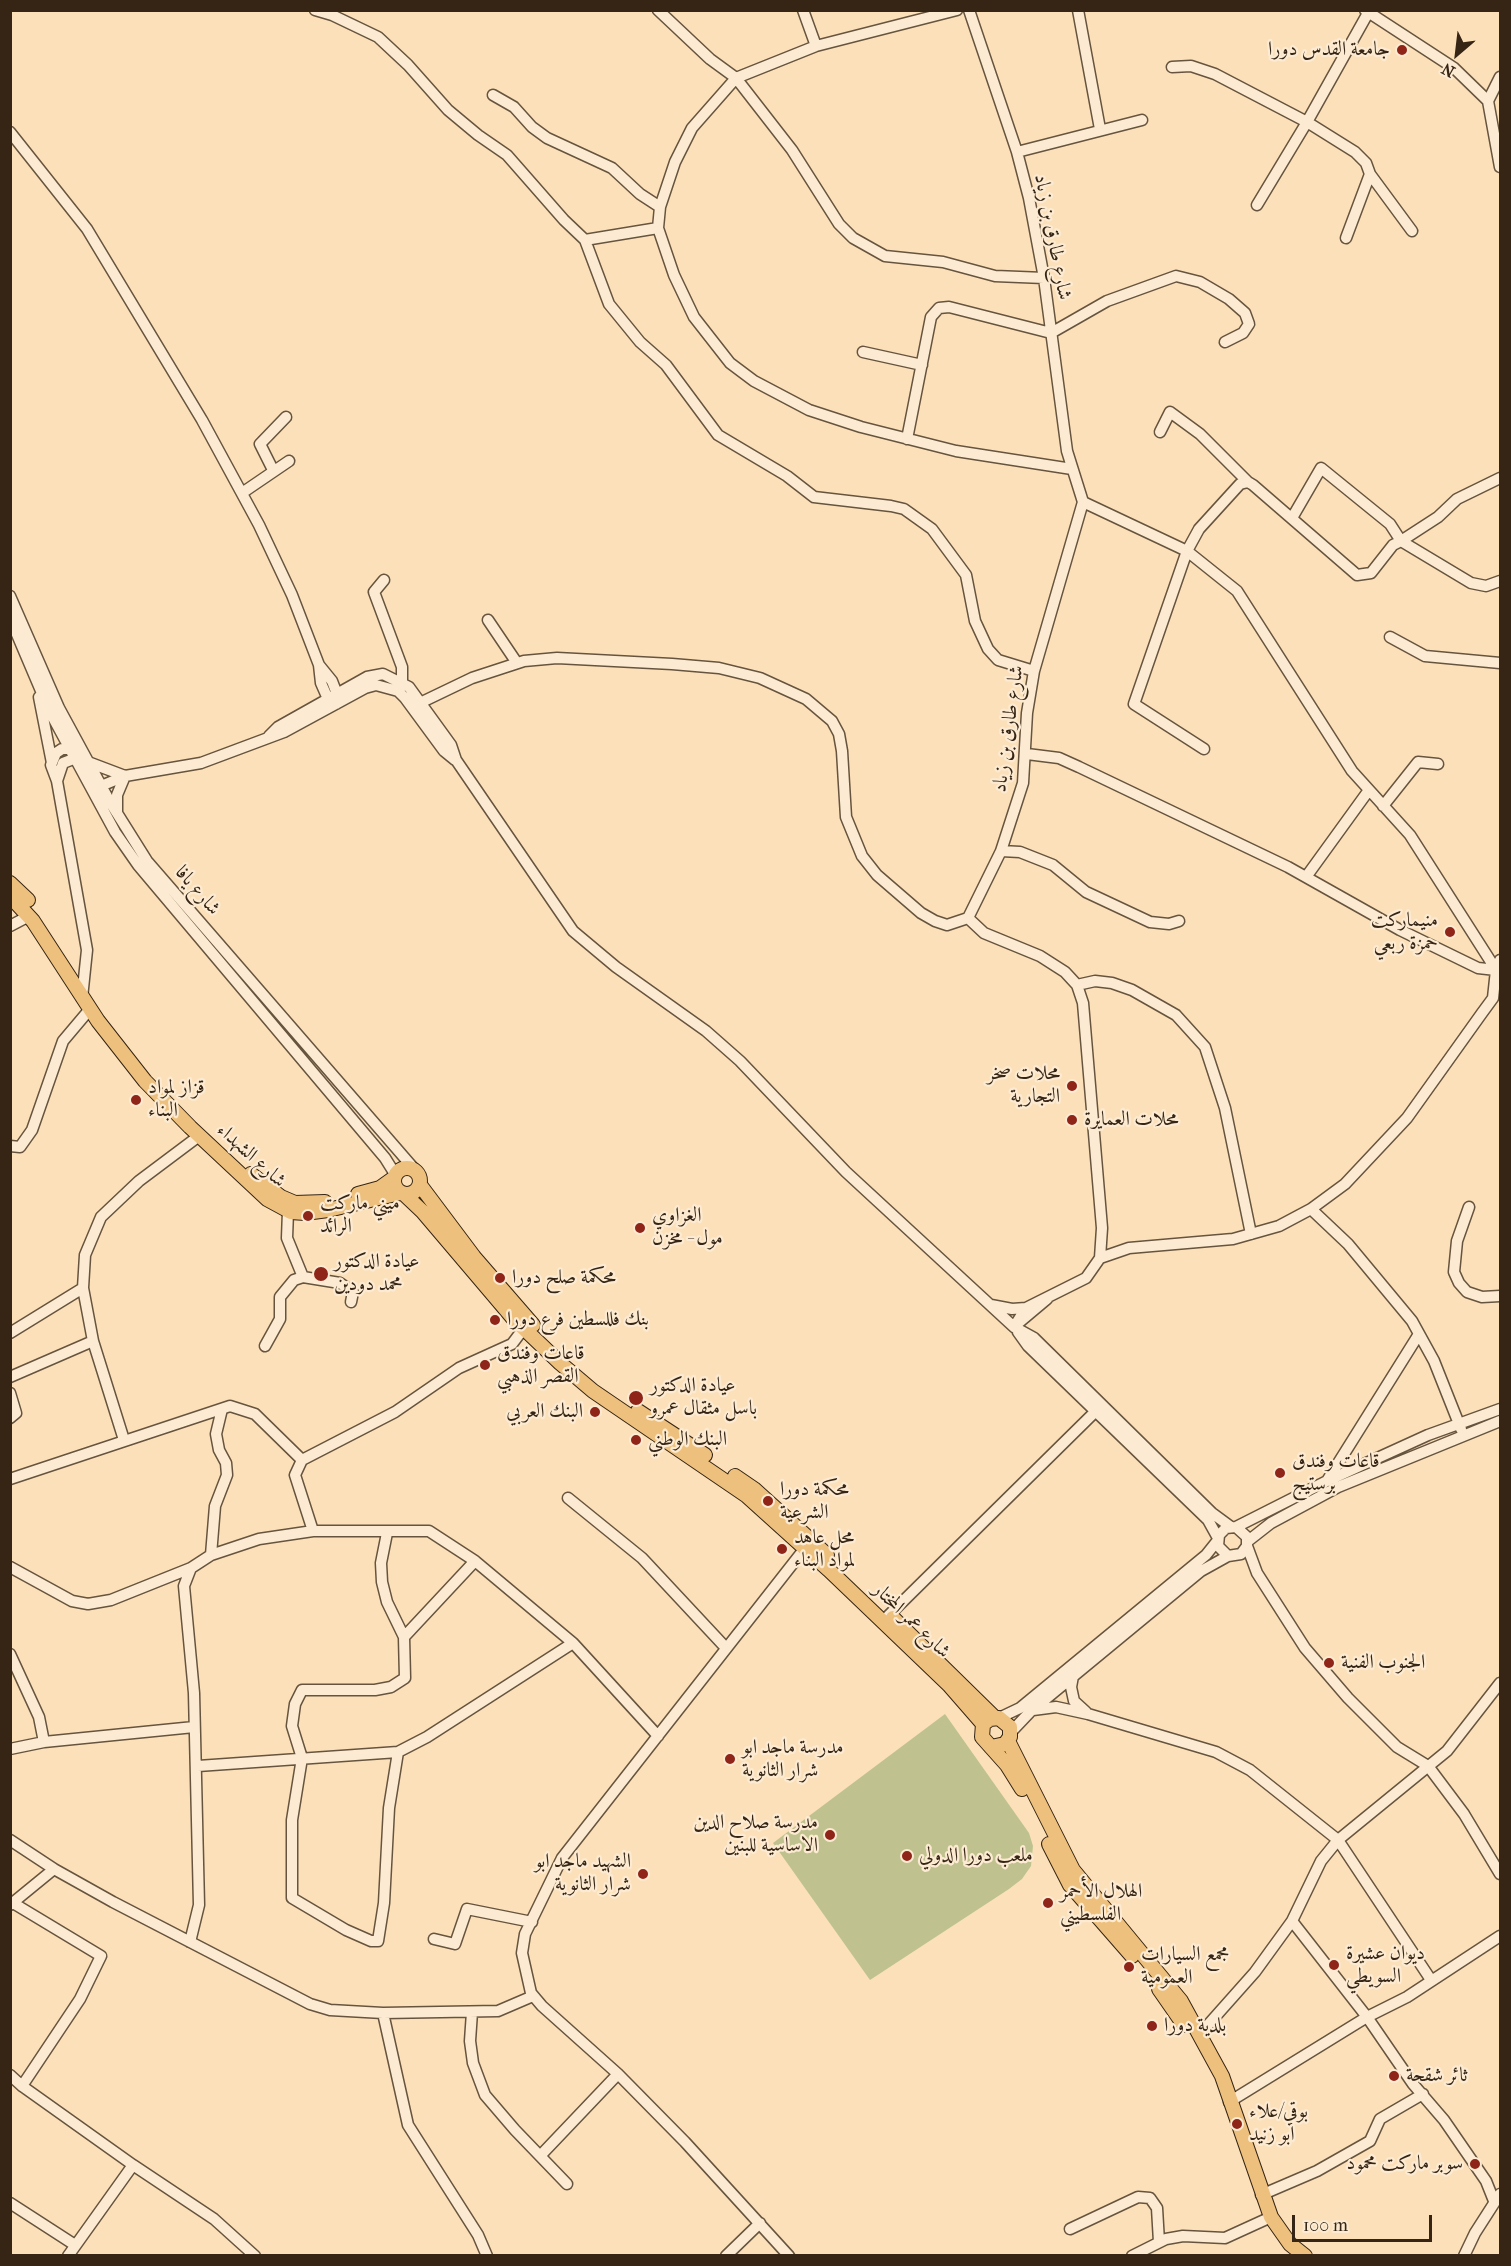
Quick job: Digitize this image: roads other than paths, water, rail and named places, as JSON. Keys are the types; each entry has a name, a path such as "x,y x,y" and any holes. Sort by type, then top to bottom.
{"main road":[{"name":"شارع الشهداء","path":"10,883 41,916 86,997 152,1077 245,1168 281,1197 295,1203 318,1204 373,1190 395,1176"},
{"name":"شارع الشهداء","path":"10,896 29,916 145,1081 199,1136 267,1199 288,1211 305,1213 402,1194"},
{"path":"407,1167 416,1171 420,1178 420,1185 412,1194 402,1194 395,1186 395,1176 407,1167"},
{"name":"شارع عمر المختار","path":"420,1185 474,1257 527,1320 557,1349 603,1388 754,1489 808,1544 993,1720"},
{"name":"شارع عمر المختار","path":"402,1194 423,1212 524,1328 593,1391 747,1496 808,1544"},
{"path":"1229,2102 1169,2001 1068,1882 1021,1787 982,1737 993,1720 1008,1723 1010,1736 1073,1870 1181,2001 1222,2076 1261,2195 1271,2217 1290,2244 1305,2256"},
{"path":"991,1747 1002,1746 1010,1736"}],"street":[{"path":"315,10 332,15 378,37 408,64 448,110 507,155 564,220 585,240 609,304 640,342 666,365 718,435 787,477 814,497 904,509 932,529 966,575 975,621 988,649 998,660 1034,671"},
{"path":"658,10 710,59 736,78 792,150 839,224 853,238 885,256 943,262 995,276 1044,278"},
{"path":"802,10 816,46"},
{"path":"957,10 816,46 736,78 692,128 675,162 660,207 658,228 674,275 694,317 730,363 754,381 808,410 907,439 956,451 1072,469"},
{"name":"شارع طارق بن زياد","path":"968,918 1001,851 1023,783 1027,754 1027,713 1034,671 1083,502 1072,469 1061,420 1044,278 1029,198 1017,152 969,10"},
{"path":"1078,10 1100,129"},
{"path":"1257,205 1307,122 1367,12 1385,16 1454,68 1493,107"},
{"path":"1172,67 1191,66 1215,74 1307,122 1355,152 1412,231"},
{"path":"1500,77 1493,107 1500,167"},
{"path":"493,95 514,107 532,127 547,138 612,168 640,194 660,207"},
{"path":"1017,152 1142,120"},
{"path":"10,132 87,230 167,358 242,493 292,595 319,665 321,683 334,699"},
{"path":"1346,238 1371,174"},
{"path":"585,240 658,228"},
{"path":"907,439 931,317 939,308 949,307 1051,333 1107,301 1176,276 1200,282 1229,299 1245,313 1249,324 1243,333 1225,342"},
{"path":"863,352 922,365"},
{"path":"1160,432 1170,412 1200,434 1248,482 1352,572 1360,575 1373,571 1393,545 1438,517 1456,499 1500,478"},
{"path":"273,470 260,444 286,417"},
{"path":"242,493 273,470 290,461"},
{"path":"1292,518 1321,468 1390,524 1401,541 1471,583 1486,586 1500,581"},
{"path":"1204,749 1134,704 1186,551 1199,529 1239,486 1248,482"},
{"path":"1083,502 1186,551 1220,575 1243,598 1352,771 1410,835 1499,969 1493,998 1407,1118 1346,1184 1311,1209 1279,1226 1223,1240 1128,1248 1100,1258"},
{"path":"384,580 374,592 402,666 402,681"},
{"name":"شارع يافا","path":"10,596 59,708 75,751 88,762 115,832 138,864 385,1158 395,1176"},
{"name":"شارع يافا","path":"10,618 35,676 75,751 95,785 118,815 147,861 416,1171"},
{"path":"488,620 517,663"},
{"path":"1390,637 1425,656 1500,663"},
{"path":"422,708 455,686 493,670 517,663 556,658 719,668 760,678 806,699 826,713 839,734 846,817 862,856 877,874 935,921 947,925 968,918 984,933 1040,956 1065,972 1077,986 1083,1003 1102,1228 1100,1258 1086,1278 1029,1311 1014,1327"},
{"path":"95,785 125,776 201,763 269,736 278,727 375,675 383,674 402,681 451,745 456,760 573,931 616,967 705,1031 740,1061 846,1172 1014,1327 1028,1346 1099,1408 1212,1513 1245,1533 1257,1573 1305,1648 1348,1698 1397,1747 1428,1766 1464,1814 1500,1874"},
{"path":"11,1149 20,1147 32,1130 63,1041 86,997 87,950 57,781 35,676"},
{"path":"334,699 376,685 398,691 422,708"},
{"path":"52,763 56,753 75,751"},
{"path":"57,781 63,763 75,751"},
{"path":"1027,754 1059,758 1079,767 1306,877 1400,930 1478,968 1499,969"},
{"path":"88,762 125,776"},
{"path":"1383,806 1418,762 1438,764"},
{"path":"118,815 117,795 125,776"},
{"path":"1306,877 1369,790"},
{"path":"1001,851 1020,852 1053,865 1086,892 1150,922 1169,924 1179,921"},
{"path":"10,926 29,916"},
{"path":"1077,986 1095,981 1112,983 1132,990 1176,1015 1205,1047 1225,1108 1251,1234"},
{"path":"124,1440 93,1341 82,1288 85,1255 101,1217 139,1181 199,1136"},
{"path":"1469,1207 1457,1241 1454,1272 1459,1283 1467,1292 1482,1297 1500,1296"},
{"path":"1311,1209 1348,1244 1380,1281 1419,1334 1434,1361 1464,1435"},
{"path":"288,1211 287,1238 303,1277"},
{"path":"265,1346 279,1323 280,1298 291,1283 303,1277 340,1283 353,1292 351,1302"},
{"path":"10,1333 82,1288"},
{"path":"990,1305 1029,1311"},
{"path":"1029,1311 1030,1331 1034,1338 1208,1520 1218,1539 1220,1550 1257,1573"},
{"path":"1014,1327 1034,1338"},
{"path":"313,1532 295,1474 302,1460 394,1412 459,1368 512,1344 524,1328"},
{"path":"1327,1481 1419,1334"},
{"path":"10,1377 93,1341"},
{"path":"10,1393 16,1412 10,1418"},
{"path":"10,1479 124,1440 222,1409 237,1407 255,1414 302,1460"},
{"path":"886,1618 1099,1408"},
{"path":"211,1555 215,1506 227,1475 226,1463 219,1450 216,1434 222,1409"},
{"path":"993,1720 1020,1708 1206,1555 1222,1531 1458,1423 1500,1409"},
{"path":"1010,1736 1033,1710 1201,1571 1230,1556 1242,1554 1247,1544 1271,1523 1338,1487 1500,1421"},
{"path":"568,1498 642,1558 726,1648"},
{"path":"10,1566 72,1601 88,1604 111,1600 191,1568 211,1555 259,1539 313,1532 429,1531 475,1561 573,1643 658,1736"},
{"path":"387,1533 381,1563 382,1582 387,1602 404,1637 406,1672 401,1682 375,1690 307,1689 300,1692 294,1709 292,1732 302,1758 292,1820 292,1898 346,1930 378,1941 384,1903 389,1808 398,1752"},
{"path":"789,2256 618,2074 533,1996 524,1972 522,1953 525,1934 562,1858 808,1544"},
{"path":"404,1637 475,1561"},
{"path":"190,1942 199,1905 198,1766 184,1586 191,1568"},
{"path":"198,1766 398,1752 427,1737 573,1643"},
{"path":"10,1654 39,1717 44,1742"},
{"path":"1073,1676 1071,1687 1074,1701 1088,1714"},
{"path":"1199,2036 1255,1972 1292,1921 1321,1861 1338,1840 1447,1751 1500,1683"},
{"path":"1033,1710 1056,1707 1088,1714 1216,1752 1250,1770 1338,1840 1431,1980"},
{"path":"10,1749 44,1742 194,1727"},
{"path":"10,1840 54,1869 190,1942 310,2004 330,2010 383,2013 498,2011 533,1996"},
{"path":"22,2086 80,1999 101,1956 12,1904 54,1869"},
{"path":"434,1939 455,1944 467,1909 532,1922"},
{"path":"1292,1921 1367,2018 1497,2197 1464,2256"},
{"path":"1229,2102 1367,2018 1407,1997 1500,1936"},
{"path":"472,2012 470,2042 473,2063 485,2095 567,2184"},
{"path":"383,2013 408,2125 478,2235 487,2256"},
{"path":"540,2156 618,2074"},
{"path":"10,2075 22,2086 214,2219 255,2256"},
{"path":"1261,2195 1324,2168 1370,2141 1374,2136 1378,2121 1423,2094"},
{"path":"68,2256 134,2165"},
{"path":"1070,2229 1138,2197 1150,2198 1157,2208 1159,2242"},
{"path":"10,2203 75,2245"},
{"path":"1132,2256 1159,2242 1183,2236 1226,2238 1271,2217"},
{"path":"726,2256 760,2223"}],"place":[{"name":"جامعة القدس دورا","path":"1402,50"},
{"name":"منيماركت حمزة ربعي","path":"1450,932"},
{"name":"محلات صخر التجارية","path":"1072,1086"},
{"name":"قزاز لمواد البناء","path":"136,1100"},
{"name":"محلات العمايرة","path":"1072,1120"},
{"name":"ميني ماركت الرائد","path":"308,1216"},
{"name":"الغزاوي مول - مخزن","path":"640,1228"},
{"name":"عيادة الدكتور محمد دودين","path":"321,1274"},
{"name":"محكمة صلح دورا","path":"500,1278"},
{"name":"بنك فللسطين فرع دورا","path":"495,1320"},
{"name":"قاعات وفندق القصر الذهبي","path":"485,1365"},
{"name":"عيادة الدكتور باسل مثقال عمرو","path":"636,1398"},
{"name":"البنك العربي","path":"595,1412"},
{"name":"البنك الوطني","path":"636,1440"},
{"name":"قاعات وفندق برستيج","path":"1280,1473"},
{"name":"محكمة دورا الشرعية","path":"768,1501"},
{"name":"محل عاهد لمواد البناء","path":"782,1549"},
{"name":"الجنوب الفنية","path":"1329,1663"},
{"name":"مدرسة ماجد ابو شرار الثانوية","path":"730,1759"},
{"name":"مدرسة صلاح الدين الاساسية للبنين","path":"830,1835"},
{"name":"ملعب دورا الدولي","path":"907,1856"},
{"name":"الشهيد ماجد ابو شرار الثانوية","path":"643,1874"},
{"name":"الهلال الأحمر الفلسطيني","path":"1048,1903"},
{"name":"ديوان عشيرة السويطي","path":"1334,1965"},
{"name":"مجمع السيارات العمومية","path":"1129,1967"},
{"name":"بلدية دورا","path":"1152,2026"},
{"name":"ثائر شقحة","path":"1394,2076"},
{"name":"بوقي/علاء ابو زنيد","path":"1237,2124"},
{"name":"سوبر ماركت محمود","path":"1475,2164"}]}
